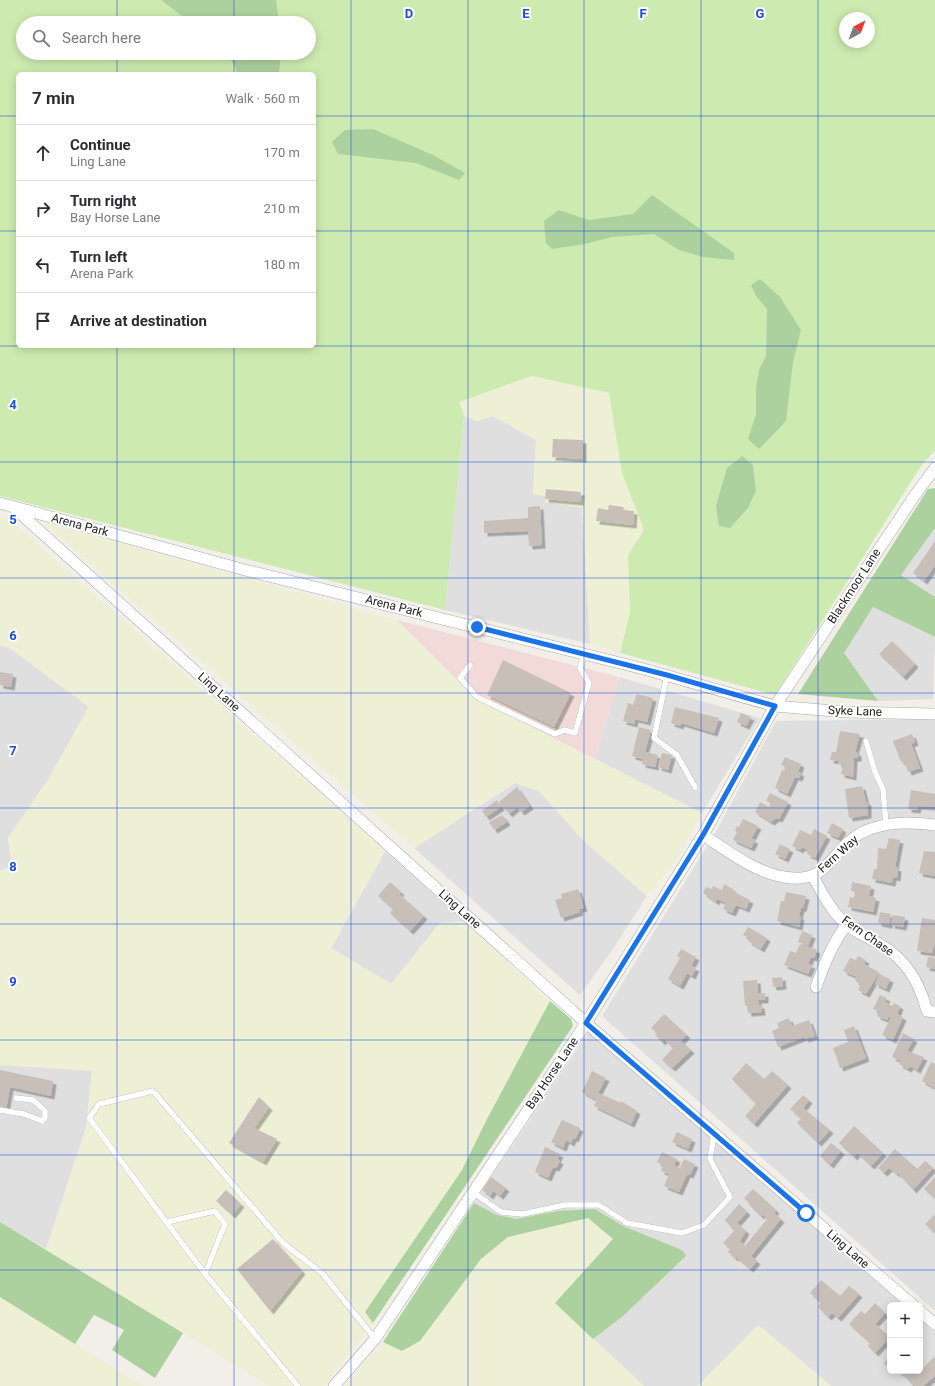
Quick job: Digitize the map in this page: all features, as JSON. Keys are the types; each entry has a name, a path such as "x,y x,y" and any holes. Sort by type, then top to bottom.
{"street":[{"name":"Blackmoor Lane","path":"775,706 913,498 935,468"},
{"name":"Arena Park","path":"0,503 245,570 667,675 775,706"},
{"name":"Ling Lane","path":"13,507 586,1023 909,1302"},
{"name":"Syke Lane","path":"775,706 846,712 935,714"},
{"name":"Bay Horse Lane","path":"334,1386 375,1339 586,1023 703,835 775,706"},
{"name":"Fern Way","path":"703,835 758,869 783,877 799,878 813,876 825,868 860,834 886,824 897,822 935,825"},
{"name":"Fern Chase","path":"813,876 824,897 847,924 894,954 902,961 916,980 927,1011 935,1012"},
{"path":"816,987 829,952 836,938 847,924"},
{"path":"923,1314 935,1324"}],"lane":[{"path":"470,665 460,678 477,697 554,734 564,730 575,733 589,683 580,668 585,654"},
{"path":"667,675 654,738 677,755 695,787"},
{"path":"866,741 875,772 882,789 886,824"},
{"path":"298,1386 205,1274 89,1118 99,1104 153,1091 283,1243 322,1273 375,1339"},
{"path":"0,1110 24,1114 36,1121 42,1121 45,1118 45,1111 33,1100 16,1098"},
{"path":"473,1192 501,1212 524,1214 565,1205 599,1205 627,1223 682,1233 704,1225 730,1197 710,1159 714,1134"},
{"path":"167,1222 214,1212 225,1224 205,1274"}],"shaded area":[{"path":"464,416 477,421 493,416 536,440 533,494 545,496 545,502 582,507 590,644 445,610"},
{"path":"935,528 935,597 901,575"},
{"path":"873,607 935,637 933,699 878,701 843,653"},
{"path":"397,620 619,677 595,759 476,699"},
{"path":"0,645 8,647 89,706 49,778 8,838 12,866 0,871"},
{"path":"619,677 760,718 702,813 595,759"},
{"path":"935,719 935,1311 602,1016 714,835 776,721"},
{"path":"515,783 539,791 584,841 647,896 611,952 580,995 414,848"},
{"path":"385,851 464,921 440,923 391,984 331,948"},
{"path":"588,1033 901,1302 887,1302 887,1374 923,1374 923,1321 935,1331 935,1386 831,1386 758,1325 698,1386 644,1386 555,1303 613,1239 588,1218 508,1237 454,1236 482,1190"},
{"path":"0,1065 92,1070 86,1128 46,1249 0,1222"}],"green space":[{"path":"0,0 935,0 935,450 921,466 775,695 620,653 630,613 628,555 644,530 622,473 609,393 532,376 459,402 464,416 445,610 0,496"},
{"path":"161,0 276,0 278,16 182,16"},
{"path":"231,60 280,60 279,72 236,72 235,66"},
{"path":"373,129 433,155 465,173 459,180 416,163 338,154 332,142 345,130"},
{"path":"652,195 734,253 734,260 703,257 679,250 654,234 612,237 585,244 552,249 546,243 544,221 559,210 589,220 633,214"},
{"path":"760,279 780,297 801,330 793,362 786,421 759,449 748,439 756,414 756,388 759,370 766,356 767,309 756,296 751,285"},
{"path":"532,376 609,393 622,473 644,531 628,555 630,613 620,653 590,644 582,508 545,502 545,496 533,494 536,440 493,416 477,421 464,416 459,402"},
{"path":"742,456 753,465 756,491 748,508 730,528 719,526 716,506 727,468"},
{"path":"935,488 935,528 901,575 935,597 935,637 873,607 844,653 878,701 798,694 928,489"},
{"path":"0,516 9,519 385,851 331,948 391,984 440,923 464,921 561,1012 472,1178 373,1323 324,1386 269,1386 46,1249 86,1128 92,1071 0,1065 0,871 12,866 8,838 49,778 89,707 8,647 0,645"},
{"path":"41,521 397,620 476,699 702,813 675,862 647,896 584,841 539,791 515,783 414,848"},
{"path":"550,1001 571,1019 573,1026 373,1323 365,1312 462,1170 487,1119"},
{"path":"474,1203 497,1215 516,1219 558,1211 595,1209 623,1226 682,1250 686,1256 623,1316 593,1339 555,1303 613,1239 588,1218 508,1237 481,1259 420,1341 402,1351 383,1342"},
{"path":"588,1218 613,1239 555,1303 644,1386 345,1386 383,1342 454,1236 508,1237"},
{"path":"0,1222 183,1333 155,1378 112,1350 124,1330 94,1315 75,1344 0,1297"},
{"path":"0,1297 75,1344 144,1386 0,1386"},
{"path":"758,1325 831,1386 698,1386"}],"building":[{"path":"553,439 583,440 583,459 552,457"},
{"path":"546,489 581,492 580,502 545,499"},
{"path":"609,505 624,507 623,510 634,511 633,525 596,521 598,508 608,510"},
{"path":"540,506 542,545 529,546 528,531 484,533 484,521 528,518 528,507"},
{"path":"935,541 935,565 924,581 913,573"},
{"path":"892,641 915,664 903,677 879,654"},
{"path":"503,660 571,693 554,727 487,695"},
{"path":"0,672 13,674 11,687 0,685"},
{"path":"637,694 653,698 647,722 635,719 634,724 623,721 628,703 633,705"},
{"path":"675,707 719,718 714,733 681,723 680,726 671,723"},
{"path":"741,713 751,717 746,726 737,722"},
{"path":"639,727 651,730 645,752 658,755 655,767 642,764 643,759 632,756"},
{"path":"840,731 860,734 855,752 858,753 858,758 854,758 853,777 841,774 843,765 838,764 838,761 830,760 832,752 836,752"},
{"path":"912,734 915,742 911,744 920,768 908,772 904,761 901,762 893,741"},
{"path":"662,753 672,755 668,770 658,767"},
{"path":"785,757 801,764 798,772 801,773 799,778 795,777 787,794 775,788 782,770 784,771 786,767 781,765"},
{"path":"862,786 866,802 868,802 868,815 849,818 845,789"},
{"path":"517,787 530,806 521,812 517,807 509,814 499,802"},
{"path":"911,790 935,794 935,807 918,806 917,810 908,809"},
{"path":"770,793 788,802 779,819 776,818 771,822 755,812 760,802 769,807 771,803 766,801"},
{"path":"497,800 501,807 486,817 482,811"},
{"path":"502,815 507,822 494,830 489,822"},
{"path":"743,819 758,826 751,839 755,840 751,848 733,840 737,832 735,830 737,826 739,827"},
{"path":"832,823 843,829 838,838 827,833"},
{"path":"814,829 827,836 815,858 807,854 809,851 802,847 800,850 792,846 800,830 811,835"},
{"path":"889,838 900,840 895,867 898,868 897,878 893,877 892,883 872,879 874,869 877,869 878,848 886,849"},
{"path":"780,844 790,849 785,859 775,854"},
{"path":"924,851 935,852 935,876 919,873"},
{"path":"390,882 401,892 399,894 424,916 410,931 390,913 393,909 378,896"},
{"path":"852,882 871,886 869,896 876,898 873,912 848,907 850,897 854,898 855,892 851,891"},
{"path":"724,884 733,889 732,891 750,900 746,909 736,905 732,913 723,909 726,903 717,899 716,902 703,893 706,887 712,889 713,886 722,890"},
{"path":"578,889 584,908 579,909 580,912 561,918 555,900 562,898 561,894"},
{"path":"786,892 806,896 799,916 801,916 799,927 777,921 781,901 784,901"},
{"path":"880,912 891,914 889,925 878,923"},
{"path":"893,915 905,917 903,927 891,925"},
{"path":"922,918 935,920 935,942 932,953 917,951"},
{"path":"748,927 767,938 761,949 748,941 750,938 743,935"},
{"path":"802,931 812,935 808,946 798,942"},
{"path":"800,944 817,950 814,958 811,957 808,964 812,965 808,974 784,965 790,951 796,953"},
{"path":"681,949 696,957 691,966 696,968 692,976 687,973 680,986 668,979 680,958 677,956"},
{"path":"858,956 866,960 864,964 879,972 866,994 858,990 861,984 855,981 857,977 843,971 850,958 856,960"},
{"path":"928,957 935,958 935,969 926,967"},
{"path":"879,974 890,979 886,989 875,984"},
{"path":"782,977 783,986 773,987 772,978"},
{"path":"757,980 758,994 765,993 765,1000 758,1000 759,1005 761,1005 762,1012 748,1013 747,1006 745,1006 743,981"},
{"path":"880,995 887,998 885,1002 892,1006 894,1003 900,1006 897,1014 903,1017 893,1040 882,1035 891,1017 889,1016 887,1020 877,1016 879,1011 873,1009"},
{"path":"664,1014 687,1035 681,1041 691,1050 672,1068 662,1060 673,1048 664,1039 662,1042 655,1035 657,1033 651,1028"},
{"path":"789,1018 792,1026 809,1020 815,1036 805,1039 804,1037 778,1047 772,1031 779,1028 777,1023"},
{"path":"854,1026 866,1058 840,1068 833,1048 848,1042 844,1030"},
{"path":"903,1033 914,1039 907,1051 924,1057 917,1070 910,1066 908,1069 899,1064 901,1061 892,1057"},
{"path":"931,1062 935,1064 935,1088 922,1081"},
{"path":"746,1063 764,1079 772,1071 788,1085 754,1124 745,1116 756,1104 732,1079"},
{"path":"0,1070 53,1081 51,1096 10,1087 6,1110 0,1108"},
{"path":"592,1071 606,1078 598,1093 621,1103 621,1101 637,1111 631,1124 594,1106 597,1100 582,1092"},
{"path":"803,1095 809,1100 803,1108 830,1130 818,1143 797,1123 801,1118 790,1109"},
{"path":"259,1097 269,1107 254,1128 277,1139 263,1162 229,1143"},
{"path":"562,1120 580,1128 575,1139 573,1138 571,1143 566,1140 563,1148 551,1142"},
{"path":"854,1126 883,1153 871,1166 857,1153 854,1157 839,1143"},
{"path":"677,1132 692,1139 688,1149 672,1142"},
{"path":"831,1143 841,1151 830,1165 820,1156"},
{"path":"545,1147 560,1154 557,1159 560,1161 556,1168 553,1167 548,1178 535,1172"},
{"path":"895,1149 917,1169 925,1161 933,1168 913,1190 898,1173 897,1174 889,1168 884,1173 878,1168"},
{"path":"662,1152 677,1159 674,1165 680,1168 684,1159 695,1164 690,1175 687,1174 679,1192 664,1186 669,1174 661,1171 663,1165 657,1162"},
{"path":"491,1177 506,1188 500,1196 493,1191 490,1196 482,1190"},
{"path":"935,1177 935,1199 924,1189"},
{"path":"753,1189 776,1210 774,1213 781,1219 751,1256 757,1261 750,1269 728,1252 730,1249 723,1243 734,1231 725,1220 739,1204 747,1212 737,1223 746,1231 740,1241 745,1246 767,1219 762,1214 761,1216 744,1198"},
{"path":"226,1190 241,1204 232,1215 216,1201"},
{"path":"935,1214 935,1230 934,1232 925,1224"},
{"path":"273,1239 302,1271 270,1311 237,1269"},
{"path":"821,1280 840,1296 849,1286 859,1294 838,1318 832,1313 828,1317 818,1307 821,1303 810,1293"},
{"path":"875,1303 885,1313 875,1324 887,1334 887,1340 875,1353 868,1346 870,1343 849,1324 861,1311 865,1314"},
{"path":"935,1356 935,1376 923,1386 913,1386 903,1374 923,1374 923,1368"}],"route":[{"path":"477,627 667,675 775,706 703,835 586,1023 806,1213"}]}
